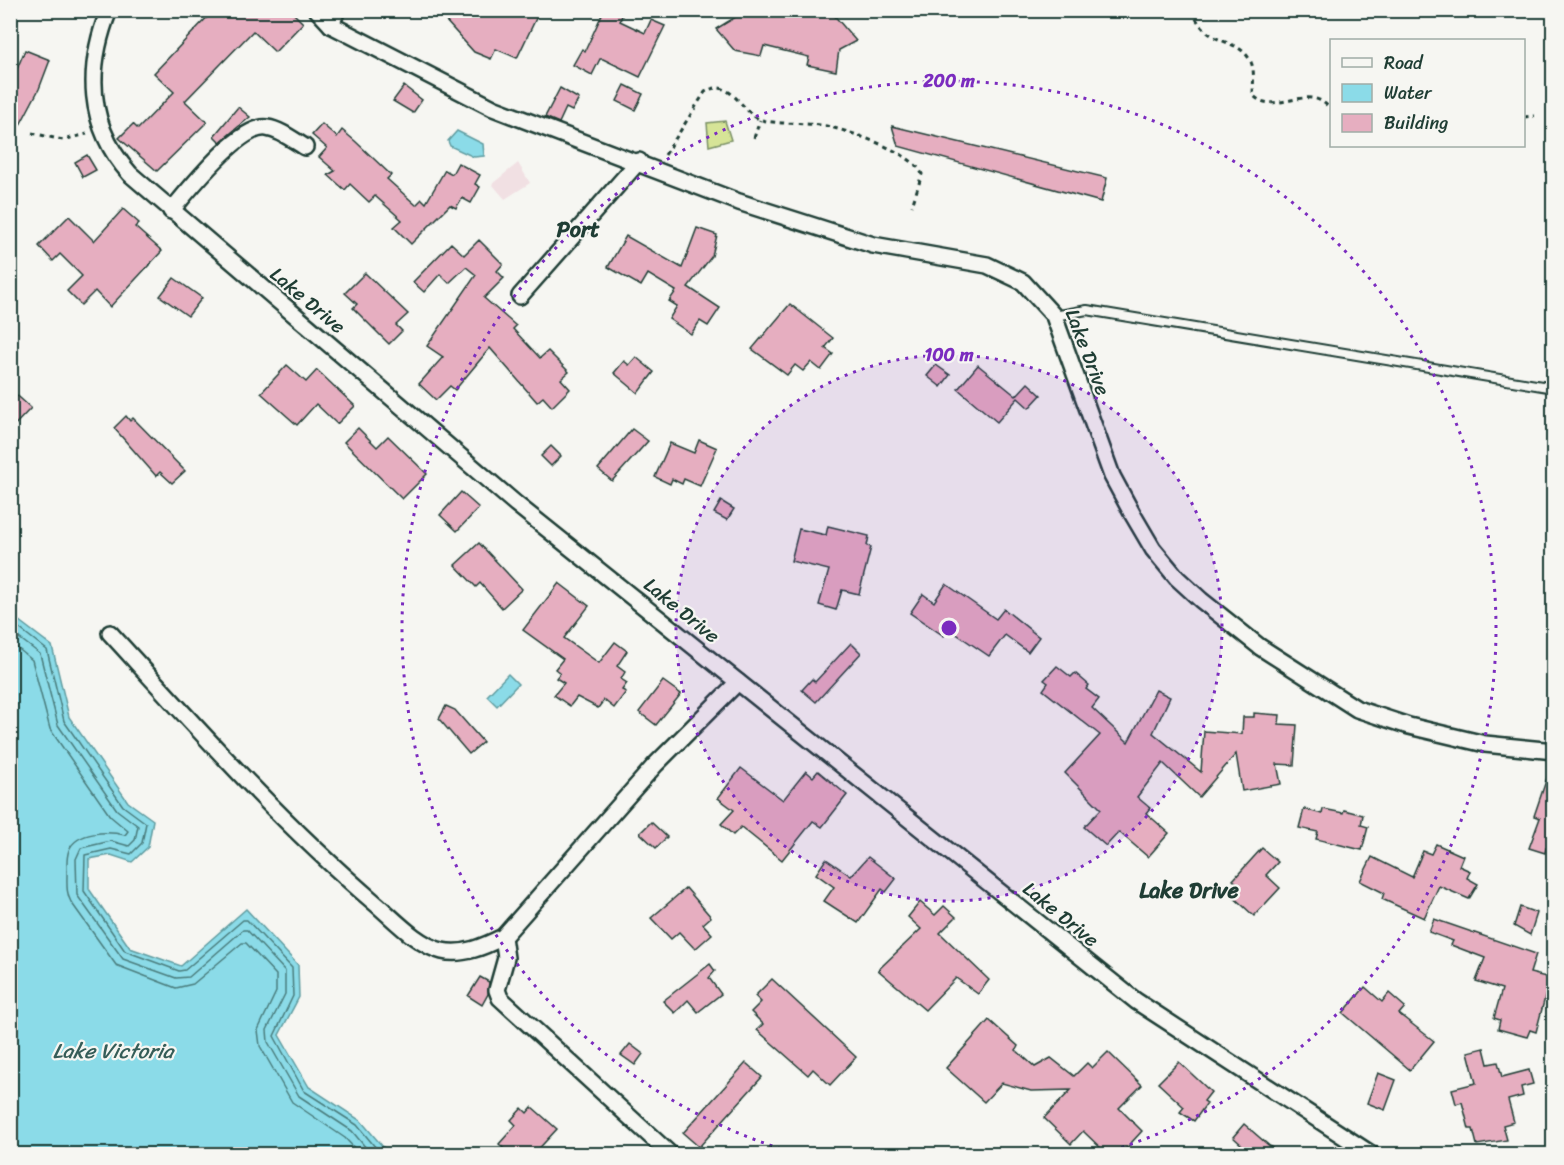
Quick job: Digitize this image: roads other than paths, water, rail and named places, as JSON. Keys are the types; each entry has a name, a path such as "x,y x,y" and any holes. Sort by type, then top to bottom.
{"street":[{"name":"Lake Drive","path":"110,10 100,34 94,82 100,129 120,163 171,212 516,504 1136,1001 1371,1155"},
{"name":"Lake Drive","path":"317,10 493,108 639,161 739,202 873,245 987,265 1023,282 1054,316 1112,476 1153,549 1177,578 1245,636 1357,709 1409,726 1485,744 1554,751"},
{"path":"171,212 235,142 255,129 267,128 284,134 305,147"},
{"path":"520,296 639,161"},
{"path":"110,633 265,801 403,927 429,945 443,951 463,951 486,946 503,937 655,765 738,682"},
{"path":"503,937 506,958 497,990 500,998 670,1155"}],"lane":[{"path":"1054,316 1087,310 1554,388"}],"water":[{"path":"457,131 483,144 484,156 474,157 450,146 448,141"},
{"name":"Lake Victoria","path":"10,614 52,646 69,717 128,802 153,820 148,847 132,862 111,855 89,859 89,889 130,948 181,966 246,909 298,965 299,997 279,1035 309,1087 361,1121 389,1154 11,1154"},
{"path":"508,674 518,684 497,706 487,696"}],"district":[{"name":"Port","path":"578,229"},
{"name":"Lake Drive","path":"1189,890"}]}
